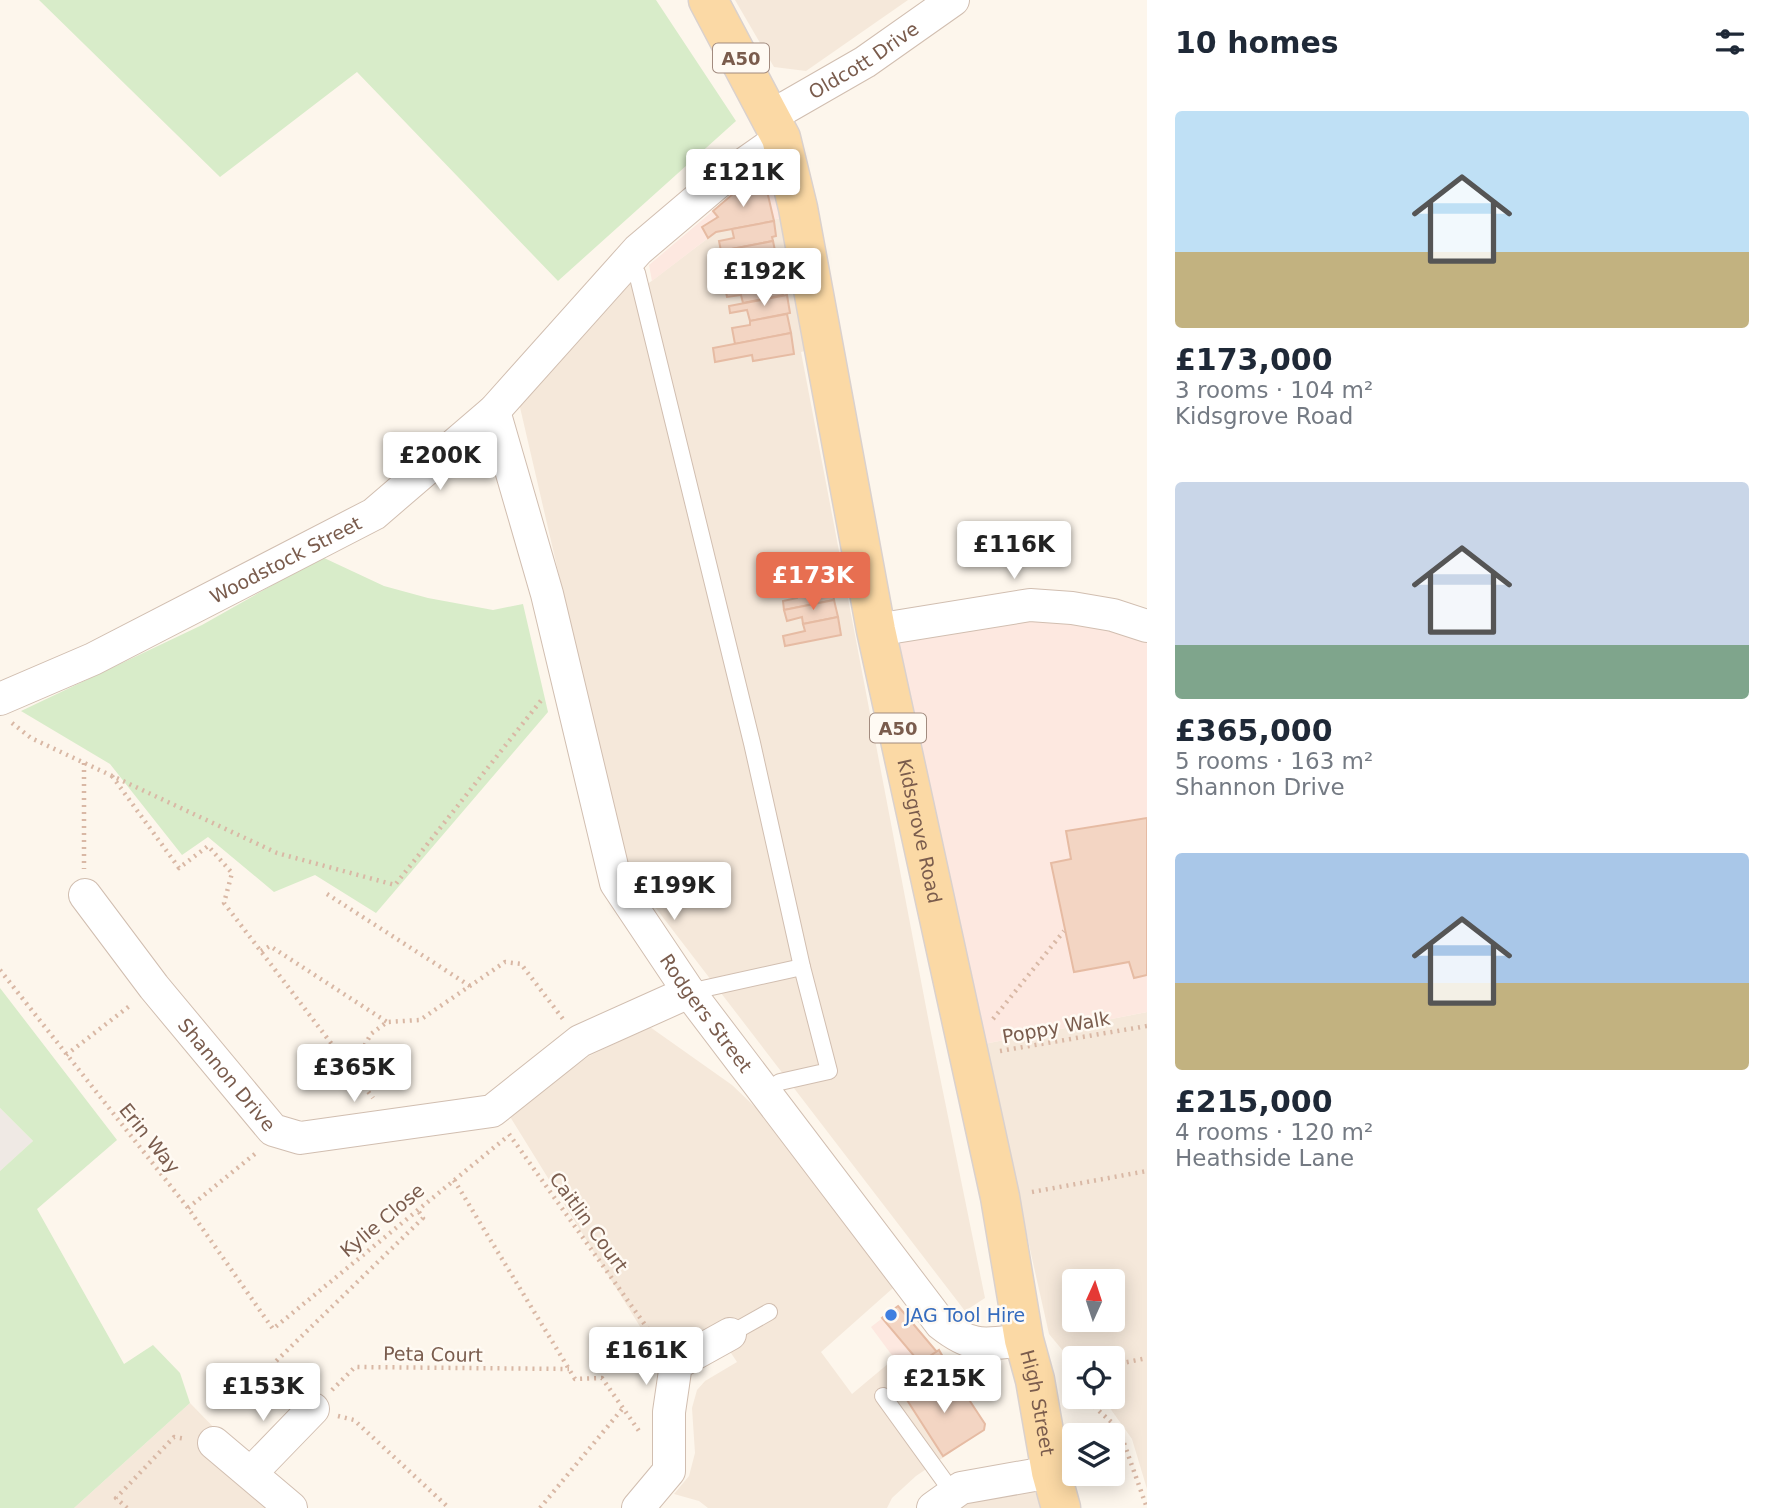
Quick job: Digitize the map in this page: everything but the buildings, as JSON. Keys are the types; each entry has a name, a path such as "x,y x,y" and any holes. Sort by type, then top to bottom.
{"main road":[{"name":"A50","path":"708,0 776,127"},
{"name":"Kidsgrove Road","path":"776,127 798,208 876,630 1000,1197 1024,1340"},
{"name":"High Street","path":"1024,1340 1035,1380 1051,1472 1061,1508"}],"street":[{"name":"Oldcott Drive","path":"776,127 953,0"},
{"name":"Woodstock Street","path":"5,710 93,659 374,514 494,411 638,250 718,183 776,127"},
{"name":"Rodgers Street","path":"494,411 547,594 616,883 688,992 941,1324 960,1338 983,1345 1024,1340"},
{"path":"876,630 1030,605 1113,615 1147,625"},
{"name":"Shannon Drive","path":"85,895 154,987 273,1130 300,1138 394,1126 501,1123 580,1041 688,992"},
{"path":"638,1508 669,1471 670,1357 730,1334"},
{"path":"251,1473 313,1409"},
{"path":"214,1443 291,1508"},
{"path":"943,1501 961,1488 1051,1472"}],"lane":[{"path":"628,261 637,273 752,743 802,967 829,1070 780,1082 765,1092"},
{"path":"688,992 802,967"},
{"path":"730,1334 769,1312"},
{"path":"883,1396 943,1501"}],"path":[{"path":"5,710 31,738 277,853 395,885 565,670"},
{"path":"84,763 85,895"},
{"path":"111,775 179,869 208,846 232,873 224,903 394,1126"},
{"path":"327,894 470,986"},
{"path":"969,1053 1064,931"},
{"path":"261,951 270,946 387,1022"},
{"path":"351,1070 372,1034 387,1022 420,1020 505,961 521,964 580,1041"},
{"name":"Erin Way","path":"0,970 188,1208 273,1329"},
{"path":"66,1055 154,987"},
{"name":"Poppy Walk","path":"969,1053 1147,1026"},
{"name":"Kylie Close","path":"273,1329 454,1180 501,1123"},
{"name":"Caitlin Court","path":"501,1123 670,1357"},
{"path":"188,1208 281,1132"},
{"path":"1000,1197 1147,1171"},
{"path":"454,1180 570,1369"},
{"path":"417,1209 423,1218 269,1368 313,1409 354,1420 449,1508"},
{"path":"1125,1363 1147,1358"},
{"name":"Peta Court","path":"313,1409 355,1367 570,1369 575,1379 602,1378 623,1408"},
{"path":"540,1508 623,1408 669,1471"},
{"path":"1097,1409 1119,1429 1147,1508"},
{"path":"127,1508 116,1498 174,1437 214,1443"}],"shaded area":[{"path":"735,0 908,0 806,71 774,67"},
{"path":"773,175 781,218 716,232 652,281 649,265 741,187"},
{"path":"781,218 805,351 801,352 930,1028 985,1298 965,1311 627,868 519,403 598,315 637,277 641,289 716,232"},
{"path":"1036,615 1096,625 1147,640 1147,1012 984,1044 890,639"},
{"path":"1147,1012 1147,1489 1125,1423 1121,1423 1111,1409 1125,1409 1125,1346 1062,1346 1062,1350 1049,1334 984,1044"},
{"path":"650,1027 732,1085 795,1145 893,1288 821,1352 852,1394 895,1358 906,1372 937,1400 960,1386 985,1424 984,1430 916,1476 892,1498 887,1508 708,1508 699,1501 674,1494 689,1476 695,1453 692,1408 697,1390 705,1381 737,1362 717,1332 696,1338 676,1329 652,1346 509,1115 589,1056"},
{"path":"0,1108 33,1141 0,1171"},
{"path":"898,1306 937,1351 939,1350 960,1386 937,1400 914,1385 871,1327"},
{"path":"190,1403 292,1508 74,1508"},
{"path":"1028,1476 1042,1508 946,1508"}],"green space":[{"path":"39,0 656,0 736,121 558,281 357,72 220,177"},
{"path":"322,557 384,586 428,598 493,610 523,604 548,712 376,913 315,875 274,892 208,837 182,855 110,764 21,711 202,625"},
{"path":"0,988 117,1140 37,1209 124,1364 153,1345 180,1373 190,1403 74,1508 0,1508 0,1171 33,1141 0,1108"}],"place":[{"name":"JAG Tool Hire","path":"891,1315"}]}
